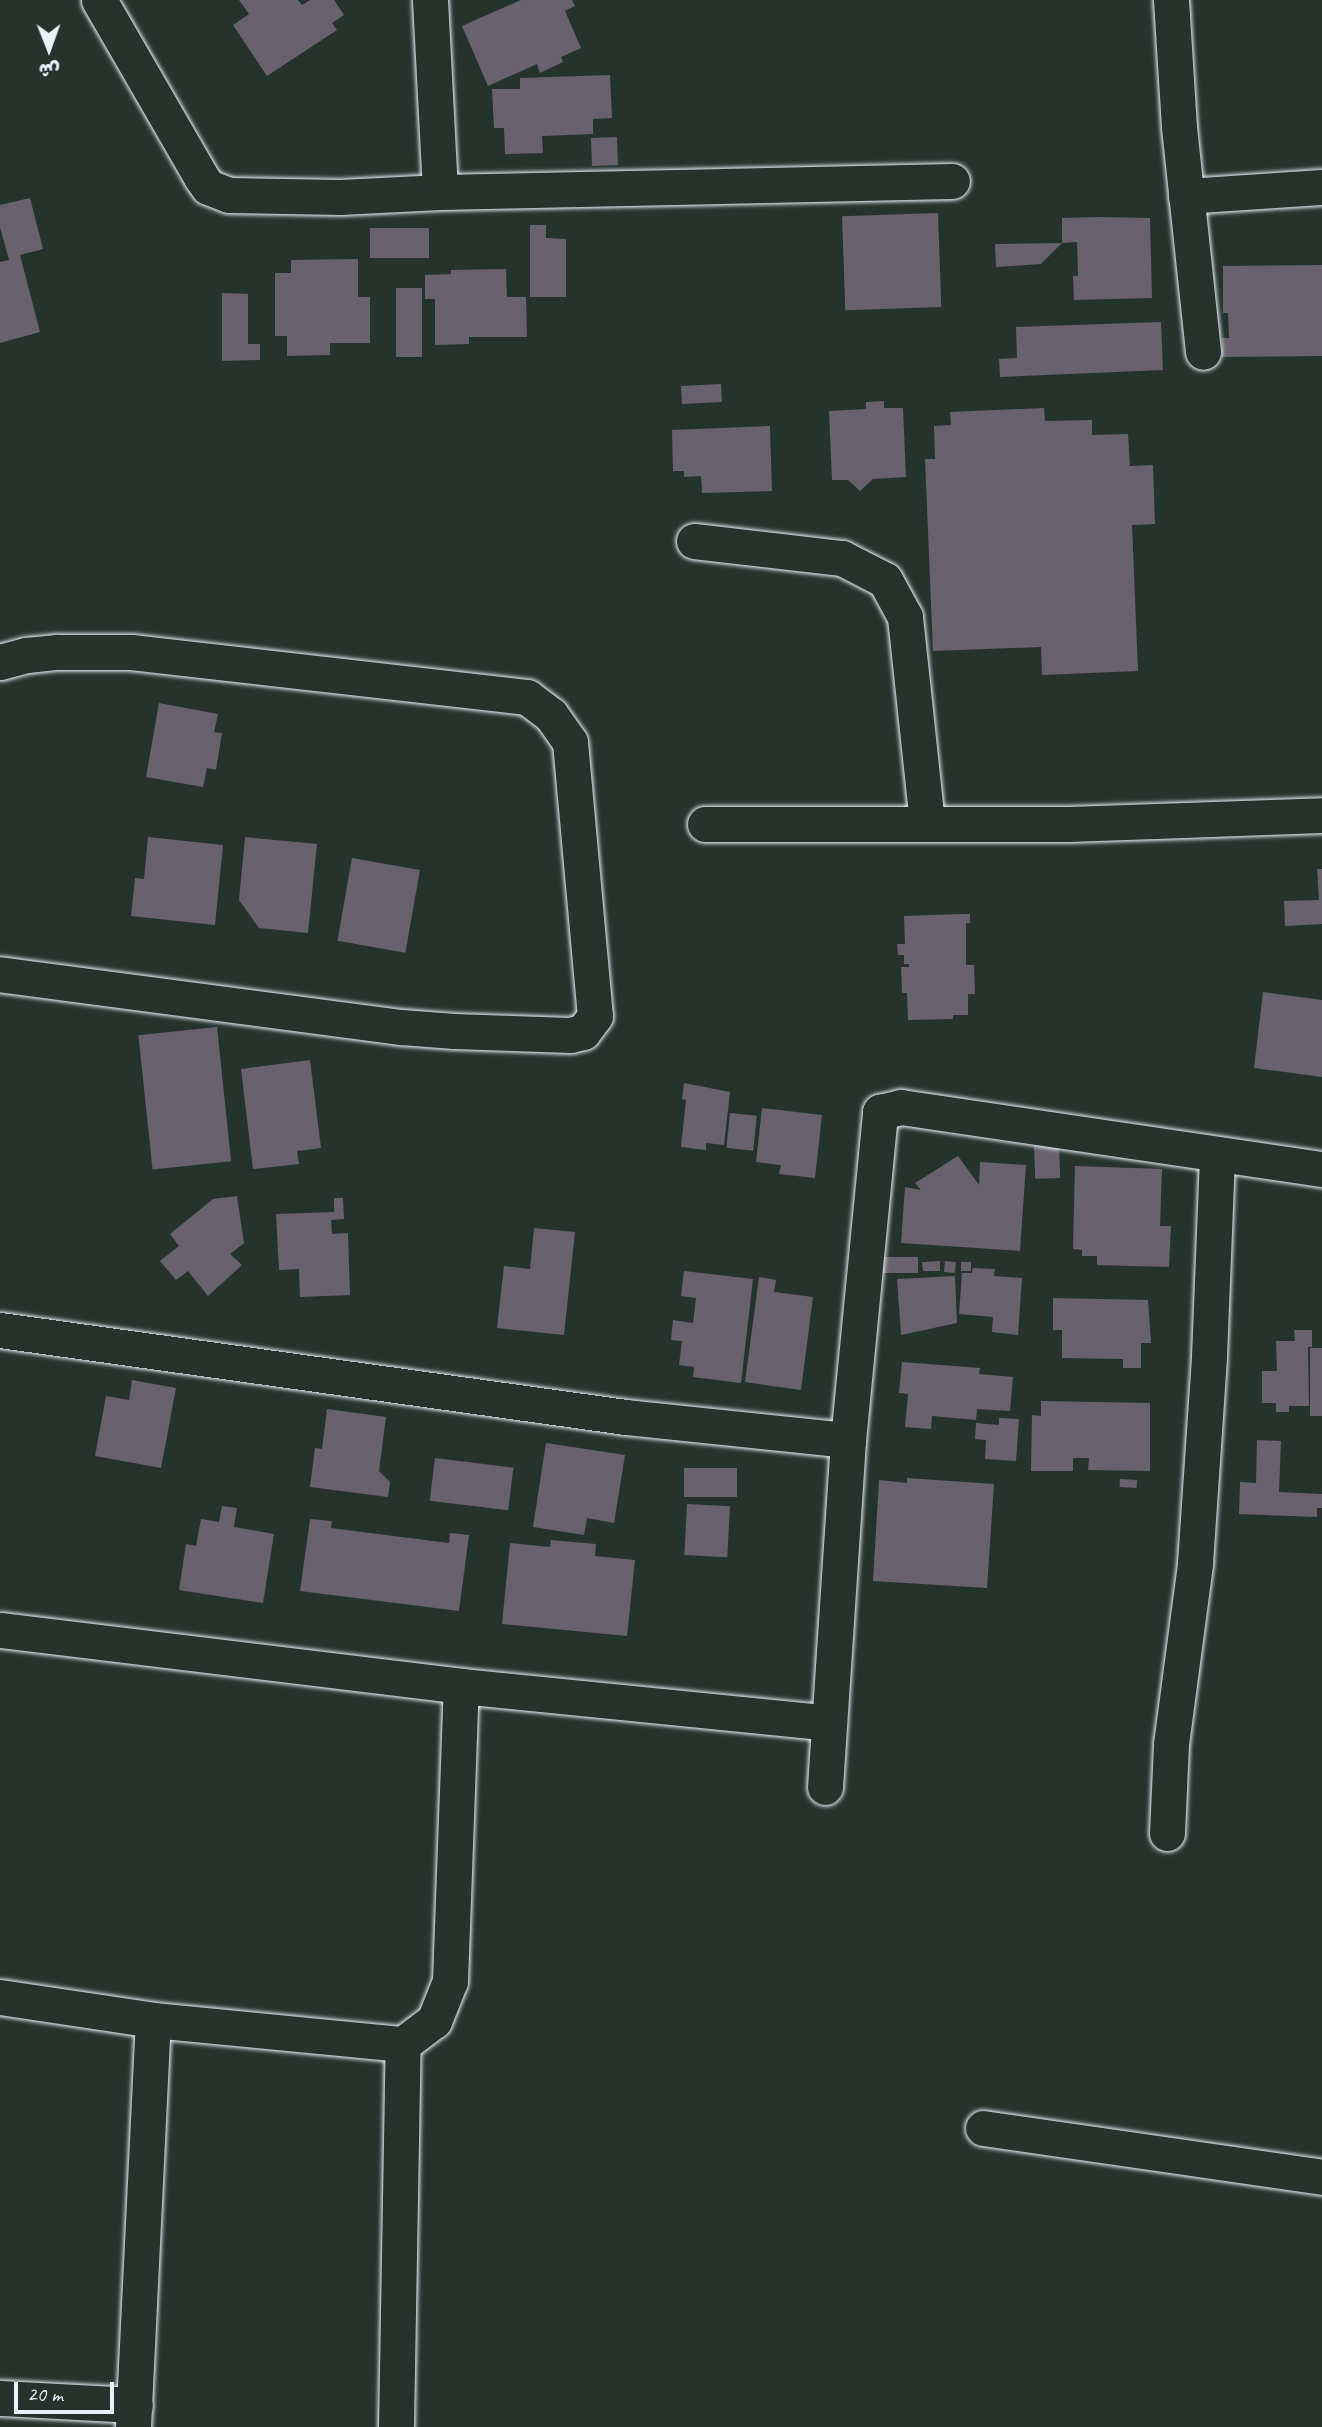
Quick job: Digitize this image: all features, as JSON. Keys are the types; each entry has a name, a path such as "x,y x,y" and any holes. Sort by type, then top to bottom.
{"street":[{"path":"99,0 208,187 229,195 340,197 440,192 952,181"},
{"path":"430,0 440,192"},
{"path":"1171,0 1186,196 1203,352"},
{"path":"1186,196 1322,187"},
{"path":"694,541 842,558 885,580 905,617 927,824"},
{"path":"0,662 27,655 57,652 131,652 527,697 551,715 570,742 595,1016 583,1032 570,1035 441,1030 0,974"},
{"path":"705,824 1068,824 1322,815"},
{"path":"825,1787 848,1440 880,1112 901,1107 1322,1169"},
{"path":"1167,1833 1171,1744 1195,1563 1209,1356 1217,1154"},
{"path":"0,1330 625,1418 848,1440"},
{"path":"0,1630 461,1686 829,1723"},
{"path":"0,1997 153,2020 403,2044 434,2021 450,1981 461,1686"},
{"path":"0,2398 134,2416 153,2020"},
{"path":"396,2427 403,2044"},
{"path":"983,2128 1322,2177"}],"building":[{"path":"239,0 298,0 302,5 310,0 334,0 344,15 332,23 337,30 267,76 233,25 249,14"},
{"path":"521,0 572,0 575,6 565,11 581,48 561,57 563,62 540,73 537,64 488,86 462,26"},
{"path":"610,75 612,118 593,119 593,134 542,136 543,153 505,154 504,128 494,128 492,89 520,89 520,78"},
{"path":"617,137 618,165 592,166 591,138"},
{"path":"30,198 43,249 20,255 40,332 0,343 0,262 9,260 0,227 0,205"},
{"path":"938,213 941,307 845,310 842,216"},
{"path":"1062,218 1150,218 1152,298 1074,300 1073,276 1078,276 1077,242 1062,243"},
{"path":"530,225 546,225 546,238 566,239 566,297 530,297"},
{"path":"370,228 429,228 429,258 370,258"},
{"path":"1062,243 1041,264 996,267 995,244"},
{"path":"358,259 358,297 370,297 370,343 330,343 330,355 287,356 287,336 275,336 275,273 291,273 291,260"},
{"path":"1322,265 1322,356 1222,357 1222,338 1229,338 1228,313 1223,313 1223,266"},
{"path":"506,269 507,297 526,297 527,337 469,337 469,344 435,345 435,299 425,299 425,275 451,274 451,270"},
{"path":"396,288 422,288 422,357 396,357"},
{"path":"222,293 248,294 248,344 260,344 260,360 222,361"},
{"path":"1161,322 1163,370 1000,377 999,359 1017,358 1016,327"},
{"path":"721,384 722,402 682,404 681,386"},
{"path":"884,401 884,408 903,408 906,477 873,479 860,491 848,480 832,480 829,411 866,409 866,402"},
{"path":"1044,408 1045,421 1092,420 1092,435 1128,434 1130,466 1153,465 1155,524 1132,525 1138,671 1042,675 1041,647 933,651 925,459 935,459 934,426 951,425 950,412"},
{"path":"770,426 772,491 702,493 701,476 684,477 684,471 673,471 672,430"},
{"path":"159,703 218,714 214,732 222,733 216,770 207,768 203,787 146,777"},
{"path":"148,837 223,845 215,925 131,916 135,878 144,879"},
{"path":"245,837 317,844 308,933 259,928 239,900"},
{"path":"352,858 420,870 405,953 337,941"},
{"path":"1317,869 1322,869 1322,924 1285,926 1284,901 1319,900"},
{"path":"970,914 970,923 966,923 966,965 974,965 975,994 968,994 968,1015 953,1015 953,1019 908,1020 907,993 902,993 901,967 909,967 909,964 904,964 904,955 898,955 897,944 905,944 904,916"},
{"path":"1263,992 1322,1000 1322,1077 1254,1068"},
{"path":"217,1027 231,1161 153,1170 138,1035"},
{"path":"310,1060 321,1148 297,1151 299,1164 253,1169 241,1069"},
{"path":"684,1083 730,1092 724,1145 706,1143 706,1150 681,1147 686,1100 682,1099"},
{"path":"762,1108 822,1115 815,1178 779,1174 781,1165 756,1162"},
{"path":"730,1113 757,1116 753,1151 726,1148"},
{"path":"1059,1144 1060,1178 1035,1179 1034,1145"},
{"path":"958,1156 979,1185 980,1162 1026,1165 1020,1251 901,1243 905,1187 921,1190 915,1183"},
{"path":"1075,1166 1162,1169 1160,1226 1171,1226 1169,1267 1097,1265 1097,1256 1082,1256 1082,1250 1073,1249"},
{"path":"237,1196 244,1243 230,1254 242,1265 208,1296 188,1271 176,1280 160,1261 179,1246 170,1234 213,1199"},
{"path":"334,1198 343,1198 344,1219 331,1220 332,1234 348,1233 350,1295 300,1297 299,1269 279,1270 276,1214 334,1212"},
{"path":"534,1228 575,1232 564,1335 497,1328 504,1266 530,1269"},
{"path":"879,1257 918,1257 918,1273 879,1273"},
{"path":"940,1261 940,1271 923,1271 922,1262"},
{"path":"945,1261 956,1262 955,1273 944,1272"},
{"path":"961,1262 971,1262 971,1271 961,1271"},
{"path":"973,1268 995,1269 994,1276 1022,1278 1018,1335 992,1332 993,1317 959,1314 962,1273 972,1273"},
{"path":"684,1271 753,1279 741,1383 693,1377 694,1367 679,1365 682,1341 671,1340 673,1320 693,1323 696,1298 681,1296"},
{"path":"955,1276 957,1323 901,1335 897,1279"},
{"path":"759,1277 776,1280 774,1292 813,1297 801,1390 745,1382"},
{"path":"1053,1298 1148,1300 1151,1343 1141,1343 1141,1368 1123,1368 1123,1359 1062,1358 1062,1330 1053,1330"},
{"path":"1294,1330 1312,1330 1312,1347 1308,1347 1309,1406 1289,1406 1289,1412 1276,1412 1276,1403 1262,1403 1262,1371 1277,1371 1276,1341 1295,1341"},
{"path":"1310,1348 1322,1348 1322,1416 1310,1416"},
{"path":"902,1362 980,1368 979,1374 1013,1377 1010,1411 977,1409 976,1420 932,1416 931,1429 905,1427 908,1394 899,1393"},
{"path":"132,1380 176,1388 161,1468 95,1456 106,1396 129,1400"},
{"path":"1041,1401 1150,1403 1150,1471 1088,1470 1089,1458 1073,1458 1073,1471 1031,1471 1032,1415 1041,1416"},
{"path":"327,1409 386,1417 379,1471 390,1482 388,1497 310,1487 315,1448 322,1449"},
{"path":"999,1418 1019,1419 1016,1461 985,1459 986,1440 975,1439 976,1423 999,1425"},
{"path":"1257,1440 1281,1441 1279,1492 1322,1494 1322,1508 1317,1508 1317,1517 1239,1514 1240,1482 1256,1483"},
{"path":"546,1443 625,1455 614,1523 587,1518 584,1535 533,1527"},
{"path":"435,1458 513,1468 508,1510 430,1501"},
{"path":"684,1468 737,1468 737,1497 684,1497"},
{"path":"907,1478 994,1484 987,1588 873,1581 879,1480 907,1483"},
{"path":"1120,1479 1137,1480 1137,1488 1120,1487"},
{"path":"687,1504 730,1506 727,1557 684,1555"},
{"path":"222,1506 237,1508 234,1527 274,1534 263,1603 179,1590 186,1544 196,1546 201,1519 219,1522"},
{"path":"310,1519 332,1521 331,1528 449,1543 450,1533 469,1535 459,1611 300,1591"},
{"path":"551,1540 596,1544 595,1556 635,1560 627,1636 502,1624 510,1543 550,1547"}]}
